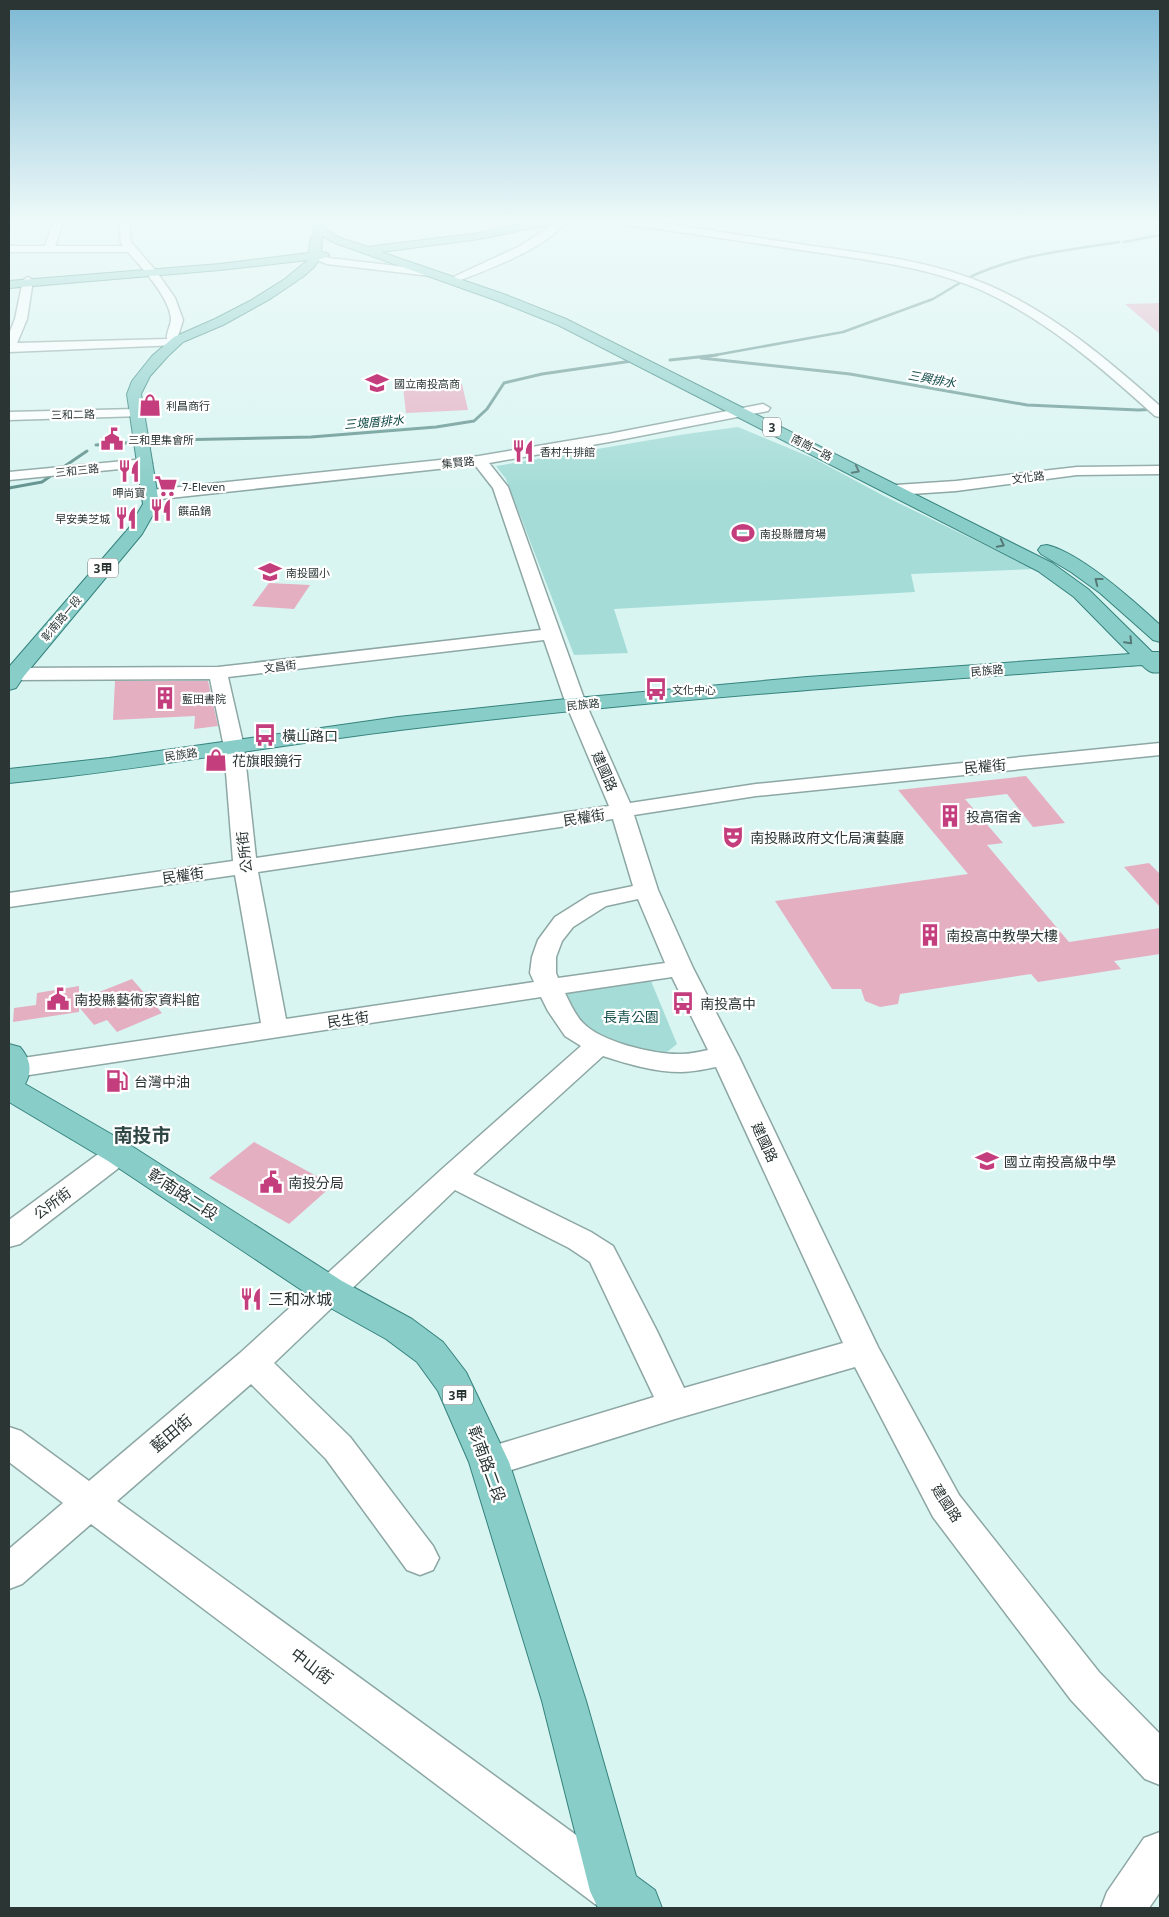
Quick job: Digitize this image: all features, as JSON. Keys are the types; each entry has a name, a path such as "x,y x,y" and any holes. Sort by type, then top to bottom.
{"main road":[{"name":"彰南路一段","path":"10,677 136,530 151,504 135,388 148,370 174,342 237,311"},
{"name":"南崗一路","path":"536,311 562,322 742,412 897,482 1045,567 1081,593 1156,663"},
{"name":"南崗一路","path":"555,311 574,318 822,437"},
{"name":"南崗一路","path":"897,482 923,487 948,500"},
{"path":"1032,542 1087,572 1121,599 1160,636"},
{"name":"民族路","path":"9,776 109,765 398,724 576,704 808,683 1156,663"},
{"name":"彰南路二段","path":"10,1074 119,1153 330,1291 399,1330 430,1352 453,1384 489,1462 564,1701 586,1778 626,1900"}],"street":[{"path":"22,311 9,347 174,342 172,336 177,320 174,311"},
{"path":"1030,311 1066,334 1105,364 1160,413"},
{"name":"集賢路","path":"151,495 479,460 763,408"},
{"name":"三和二路","path":"9,416 137,413"},
{"name":"三和三路","path":"9,476 143,450"},
{"name":"建國路","path":"479,460 500,487 576,704 622,812 646,890 680,968 725,1057 863,1351 946,1506 1085,1686 1160,1764"},
{"name":"文化路","path":"923,487 956,486 1077,471 1160,470"},
{"name":"文昌街","path":"10,677 218,673 550,634"},
{"name":"公所街","path":"218,673 234,747 245,866 275,1029"},
{"name":"民權街","path":"9,900 622,812 756,790 1160,749"},
{"path":"646,890 598,900 564,922 550,940 544,957 543,973 550,988 561,1011 574,1030 599,1045 635,1057 660,1061 681,1063 725,1057"},
{"name":"民生街","path":"10,1074 275,1029 680,968"},
{"name":"藍田街","path":"9,1572 252,1363 452,1176 599,1045"},
{"name":"公所街","path":"9,1236 119,1153"},
{"path":"452,1176 580,1240 602,1254 642,1331 674,1405"},
{"path":"489,1462 674,1405 863,1351"},
{"path":"252,1363 338,1448 420,1558"},
{"name":"中山街","path":"9,1442 626,1900"},
{"path":"1123,1908 1160,1854"}],"green space":[{"name":"南投縣體育場","path":"738,427 815,459 884,496 1034,569 911,574 915,592 614,609 628,653 574,655 506,479 496,466"},
{"name":"長青公園","path":"651,981 677,1044 667,1052 647,1053 601,1041 575,1024 561,994"}],"building":[{"path":"1134,311 1160,311 1160,334"},
{"path":"462,384 468,410 406,413 403,387"},
{"path":"269,583 310,585 294,609 252,606"},
{"name":"藍田書院","path":"115,681 208,681 218,726 194,729 195,716 113,720"},
{"name":"南投高中教學大樓","path":"1026,776 1065,823 1033,827 1007,794 965,799 1003,843 987,845 1069,942 1160,928 1160,954 1114,961 1121,969 1038,982 1031,974 900,994 898,1004 880,1007 865,1001 861,989 832,989 775,901 968,874 898,790"},
{"path":"1149,863 1160,874 1160,907 1124,867"},
{"path":"132,979 162,1013 117,1032 107,1020 94,1025 79,1007 79,1012 13,1022 14,1008 36,1005 37,993 79,986 79,1000"},
{"name":"南投分局","path":"254,1142 333,1185 289,1224 209,1178"}],"waterway":[{"name":"三塊厝排水","path":"713,355 843,332 899,311"},
{"name":"三塊厝排水","path":"670,360 713,355"},
{"name":"三興排水","path":"701,358 850,374 1027,405 1138,410 1160,409"},
{"name":"三塊厝排水","path":"96,445 171,440 311,437 436,427 474,421 487,409 504,383 542,374 632,361"},
{"name":"三塊厝排水","path":"62,468 87,451"},
{"name":"三塊厝排水","path":"9,488 42,482 52,475"}],"place":[{"name":"國立南投高商","path":"377,383"},
{"name":"利昌商行","path":"150,405"},
{"name":"三和里集會所","path":"112,439"},
{"name":"香村牛排館","path":"523,451"},
{"name":"呷尚寶","path":"129,471"},
{"name":"7-Eleven","path":"166,486"},
{"name":"饌品鍋","path":"161,510"},
{"name":"早安美芝城","path":"126,518"},
{"name":"南投縣體育場","path":"743,533"},
{"name":"南投國小","path":"270,572"},
{"name":"文化中心","path":"656,689"},
{"name":"藍田書院","path":"165,698"},
{"name":"橫山路口","path":"265,735"},
{"name":"花旗眼鏡行","path":"216,760"},
{"name":"投高宿舍","path":"950,816"},
{"name":"南投縣政府文化局演藝廳","path":"733,837"},
{"name":"南投高中教學大樓","path":"930,935"},
{"name":"南投縣藝術家資料館","path":"58,999"},
{"name":"南投高中","path":"683,1003"},
{"name":"台灣中油","path":"117,1081"},
{"name":"國立南投高級中學","path":"987,1161"},
{"name":"南投分局","path":"271,1182"},
{"name":"三和冰城","path":"251,1299"}],"district":[{"name":"南投市","path":"142,1135"}]}
